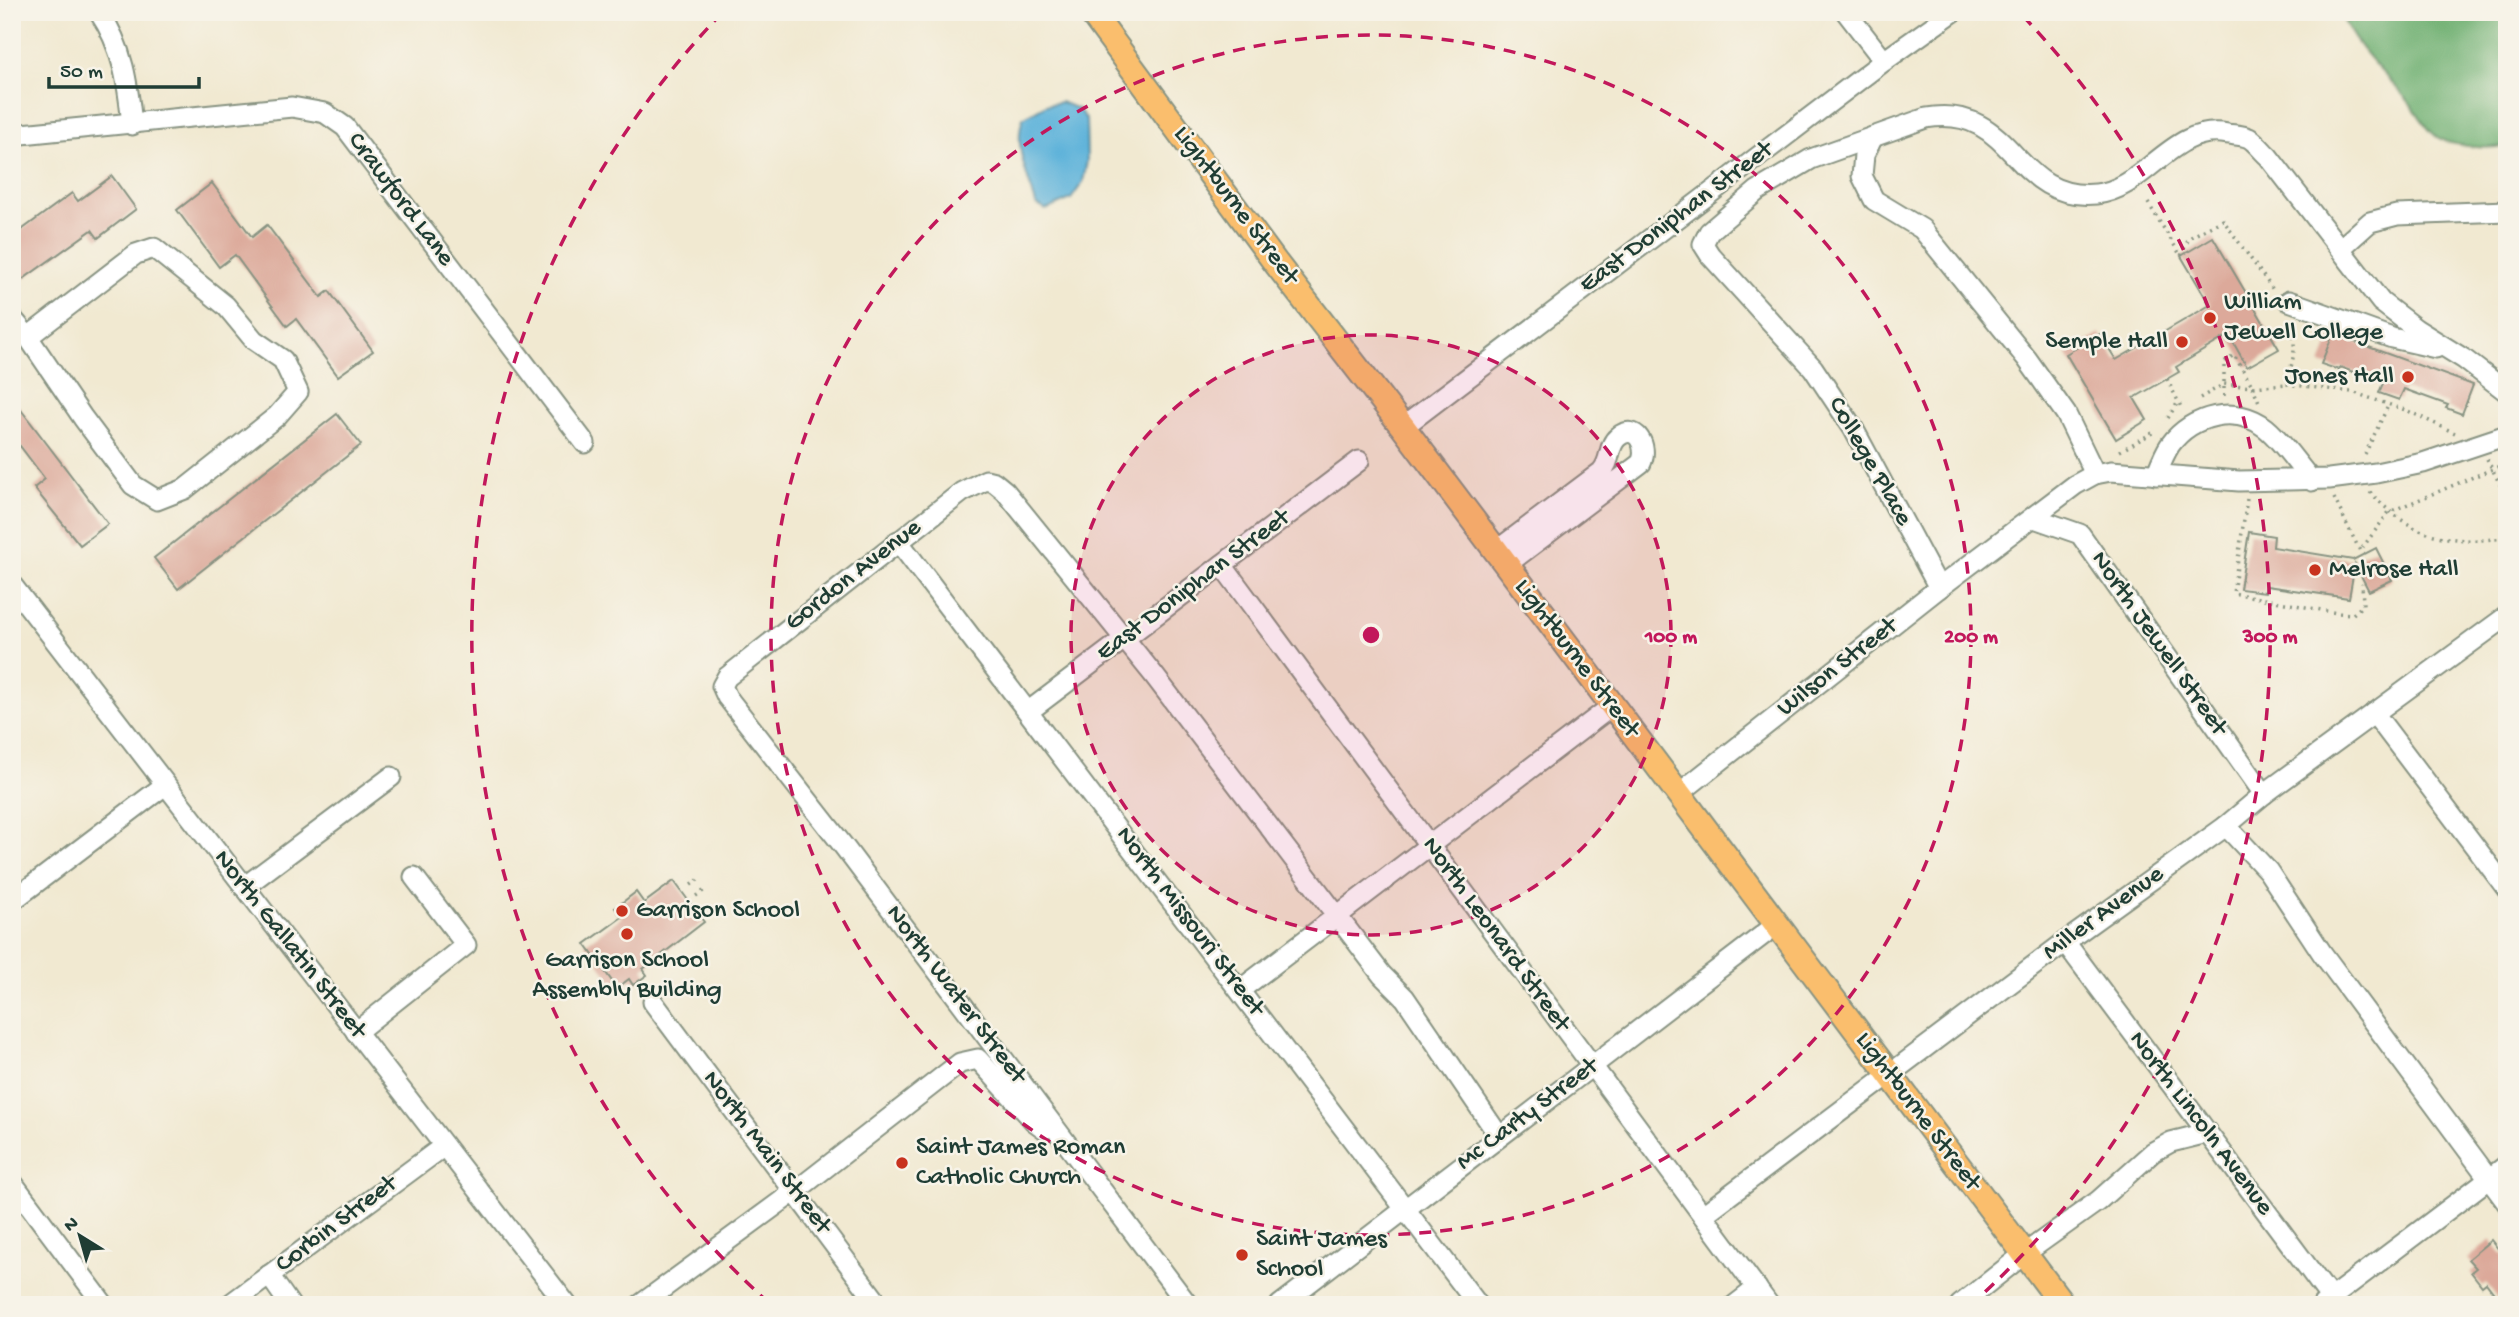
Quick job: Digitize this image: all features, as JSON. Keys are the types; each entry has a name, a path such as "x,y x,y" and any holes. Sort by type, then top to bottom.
{"main road":[{"name":"Lightburne Street","path":"1091,12 1275,262 1404,427 2063,1305"}],"street":[{"path":"99,12 107,23 124,65 128,79 132,125"},
{"path":"1846,12 1884,61"},
{"name":"East Doniphan Street","path":"1404,427 1884,61 1954,12"},
{"name":"Crawford Lane","path":"12,135 292,107 325,113 345,127 585,443"},
{"path":"2507,392 2381,302 2268,156 2249,138 2218,132 2190,136 2126,183 2099,194 2070,194 2043,183 1996,136 1980,124 1964,117 1945,115 1926,118 1873,137 1864,155 1862,176 1874,200 1922,229 2010,338 2066,414 2095,474 2124,471 2239,481 2312,481 2423,463 2507,435"},
{"name":"College Place","path":"1873,137 1811,159 1757,191 1709,232 1703,244 1813,368 1853,428 1940,588"},
{"path":"2341,248 2370,222 2397,215 2507,211"},
{"path":"12,318 133,485 158,500 185,489 277,416 298,392 283,360 254,340 226,306 153,248 136,254 28,337"},
{"path":"2289,301 2392,338 2451,351"},
{"path":"2156,475 2172,443 2198,422 2236,414 2252,419 2267,429 2312,481"},
{"path":"1628,432 1641,440 1645,452 1641,463 1501,558 1601,472 1607,465 1615,439 1628,432"},
{"name":"East Doniphan Street","path":"1029,711 1359,461"},
{"name":"Wilson Street","path":"1677,794 1940,588 2076,485 2095,474"},
{"name":"Gordon Avenue","path":"722,686 727,677 898,541 962,492 986,480 994,482 1014,501 1124,638"},
{"name":"North Jewell Street","path":"2034,517 2080,534 2264,794"},
{"name":"North Missouri Street","path":"898,541 1478,1305"},
{"name":"North Leonard Street","path":"1222,565 1769,1305"},
{"name":"North Gallatin Street","path":"12,585 567,1305"},
{"name":"Miller Avenue","path":"1703,1215 2065,943 2227,826 2264,794 2507,616"},
{"path":"1124,638 1382,975 1405,998 1499,1136"},
{"name":"North Water Street","path":"722,686 727,697 853,859 1188,1305"},
{"path":"1240,990 1612,706"},
{"path":"2374,713 2507,889"},
{"path":"244,887 391,777"},
{"path":"12,901 165,785"},
{"path":"2227,826 2268,871 2322,953 2507,1203"},
{"path":"356,1032 466,945 414,877"},
{"name":"Mc Carty Street","path":"1280,1305 1776,925"},
{"name":"North Lincoln Avenue","path":"2065,943 2207,1133 2329,1303"},
{"name":"North Main Street","path":"653,1002 879,1305"},
{"path":"640,1305 794,1192 960,1063 978,1059 1034,1121 1069,1146"},
{"path":"1961,1305 2024,1254 2098,1201 2153,1152 2171,1142 2207,1133"},
{"name":"Corbin Street","path":"229,1305 444,1146"},
{"path":"2329,1303 2507,1165"},
{"path":"12,1182 104,1305"},
{"path":"269,1275 290,1305"},
{"path":"1735,1305 1757,1288"}],"path":[{"path":"2224,415 2224,362 2234,355 2253,387 2286,384"},
{"path":"2112,454 2162,427 2178,402"},
{"path":"2389,404 2355,476 2389,512 2414,528 2439,536 2468,540 2507,539"},
{"path":"2483,452 2507,498"},
{"path":"2332,493 2360,554 2389,512 2507,463"},
{"path":"2247,498 2233,593 2353,614 2363,605 2362,583"},
{"path":"691,885 698,880"},
{"path":"696,896 705,890"}],"green space":[{"path":"2340,12 2507,12 2507,145 2471,147 2437,137 2362,49"}],"water":[{"path":"1061,102 1078,109 1086,119 1087,161 1083,182 1071,199 1046,210 1036,204 1021,150 1020,129 1023,118 1046,105"}],"building":[{"path":"112,176 136,209 98,238 92,230 19,282 12,272 12,237 72,193 78,201"},
{"path":"212,183 252,237 267,225 321,297 329,291 373,351 338,376 296,319 287,326 235,255 219,267 177,210"},
{"name":"Semple Hall","path":"2213,237 2279,349 2247,367 2229,335 2176,367 2179,372 2134,398 2147,420 2116,439 2066,354 2100,334 2116,360 2210,305 2181,256"},
{"name":"Jones Hall","path":"2333,334 2473,385 2462,414 2446,408 2448,405 2404,389 2399,400 2379,393 2383,383 2340,367 2339,370 2321,364"},
{"path":"12,398 108,524 80,545 34,488 45,479 20,446 12,452"},
{"path":"337,414 361,445 178,589 154,558"},
{"name":"Melrose Hall","path":"2249,532 2274,536 2273,547 2353,560 2376,548 2392,580 2369,591 2355,564 2349,598 2266,586 2265,592 2240,589"},
{"name":"Garrison School Assembly Building","path":"674,881 704,922 643,969 647,975 633,985 629,979 617,988 585,944 622,917 615,908 636,892 644,903"},
{"path":"2491,1240 2507,1260 2507,1305 2503,1305 2486,1283 2482,1286 2471,1272 2476,1268 2468,1259"}],"place":[{"name":"William Jewell College","path":"2210,318"},
{"name":"Semple Hall","path":"2182,342"},
{"name":"Jones Hall","path":"2408,377"},
{"name":"Melrose Hall","path":"2315,570"},
{"name":"Garrison School","path":"622,911"},
{"name":"Garrison School Assembly Building","path":"627,934"},
{"name":"Saint James Roman Catholic Church","path":"902,1163"},
{"name":"Saint James School","path":"1242,1255"}]}
